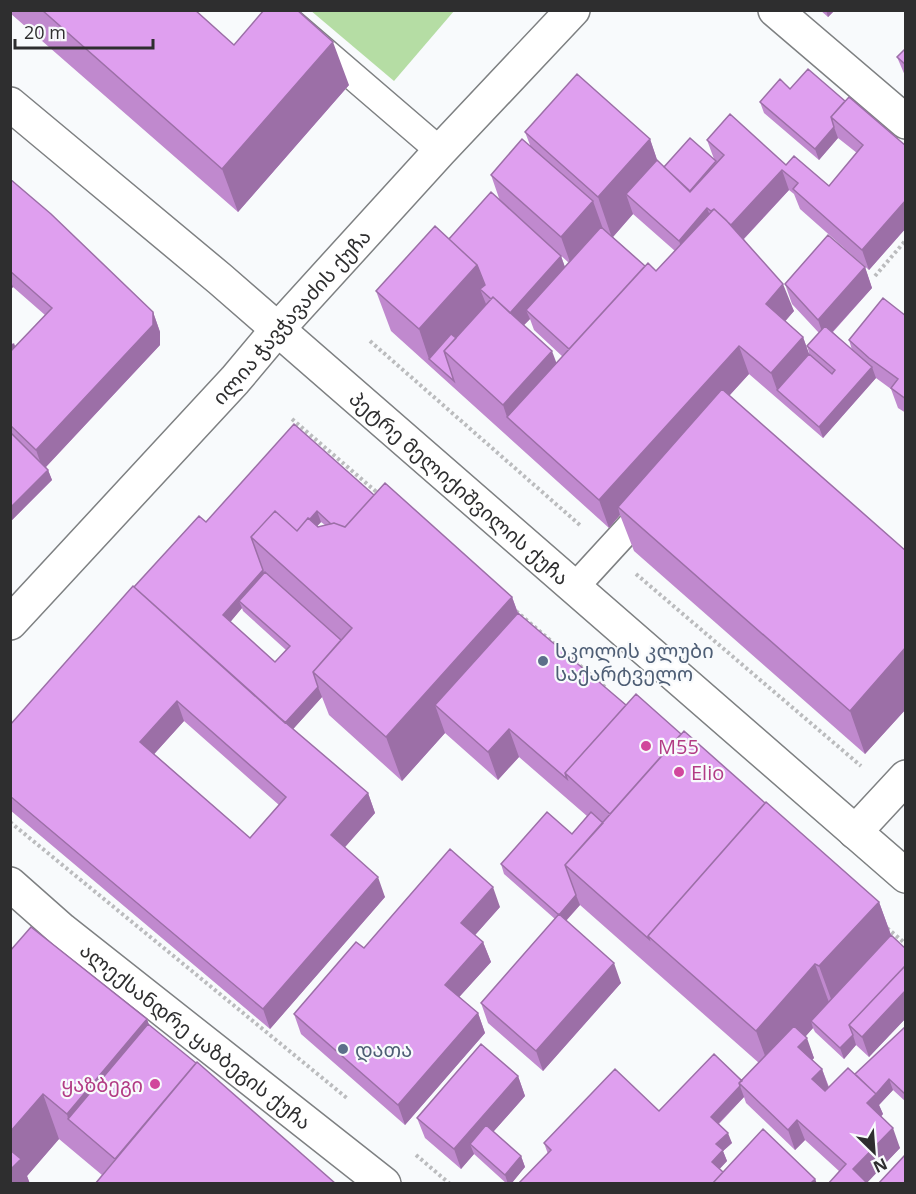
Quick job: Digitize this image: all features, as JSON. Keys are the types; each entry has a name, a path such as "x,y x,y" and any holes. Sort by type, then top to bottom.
{"street":[{"name":"ილია ჭავჭავაძის ქუჩა","path":"10,623 235,380 277,330 440,151 573,10"},
{"path":"775,10 906,122"},
{"name":"პეტრე მელიქიშვილის ქუჩა","path":"10,104 220,279 906,876"},
{"path":"855,832 906,777"},
{"name":"ალექსანდრე ყაზბეგის ქუჩა","path":"10,885 53,940 384,1184"}],"lane":[{"path":"276,10 440,151"},
{"path":"574,588 671,482"}],"path":[{"path":"875,276 906,240"},
{"path":"292,419 382,496"},
{"path":"508,604 608,689"},
{"path":"10,822 350,1101"},
{"path":"878,921 906,944"},
{"path":"414,1153 450,1184"}],"green space":[{"path":"310,10 454,10 454,11 394,81"}],"building":[{"path":"42,10 195,10 234,45 264,10 297,10 333,42 222,169"},
{"path":"906,48 906,65 897,57"},
{"path":"808,69 845,101 831,117 834,127 815,149 760,102 780,79 790,89"},
{"path":"577,74 650,139 598,197 525,132"},
{"path":"849,97 906,146 906,200 862,250 793,189 798,183 782,170 731,225 714,209 711,211 707,208 679,241 626,194 657,160 690,192 724,155 707,140 730,114 786,165 794,156 829,186 863,145 831,117"},
{"path":"690,138 716,161 690,191 664,167"},
{"path":"522,139 593,201 561,237 491,175"},
{"path":"10,179 51,214 153,312 153,325 36,450 10,425 10,352 52,308 10,271"},
{"path":"491,192 561,256 510,313 493,297 491,299 480,289 485,285 477,265 449,239"},
{"path":"714,209 783,284 766,304 803,337 771,373 739,346 599,500 507,417 648,263 656,271"},
{"path":"435,226 477,265 419,329 376,291"},
{"path":"601,227 645,266 569,349 526,310"},
{"path":"828,235 865,267 818,320 785,284"},
{"path":"493,297 552,351 503,405 444,351"},
{"path":"883,298 906,316 906,399 891,388 898,379 849,340"},
{"path":"825,326 872,367 819,427 777,390 809,354 832,374 835,370 807,346"},
{"path":"451,334 456,338 444,351 454,381 429,359"},
{"path":"722,389 906,551 906,647 850,711 618,507"},
{"path":"294,424 374,495 345,527 331,524 317,511 297,531 275,511 251,537 263,570 223,615 275,662 290,646 239,601 265,572 341,640 313,672 318,687 285,723 134,587 199,516 206,522"},
{"path":"10,432 48,470 10,508"},
{"path":"385,483 512,597 386,737 313,672 352,628 251,537 275,511 297,531 308,518 318,527 334,523 345,527"},
{"path":"133,586 368,793 331,835 378,877 263,1009 10,796 10,725","holes":["177,701 286,797 250,838 140,742"]},
{"path":"518,613 626,705 565,773 567,779 509,729 488,752 435,705"},
{"path":"636,694 681,734 610,814 565,773"},
{"path":"684,731 765,803 648,936 649,939 565,865"},
{"path":"766,802 879,902 819,966 815,964 756,1031 648,936"},
{"path":"547,812 572,834 591,812 603,823 565,865 576,895 559,915 501,864"},
{"path":"450,849 493,887 461,923 483,942 445,985 478,1013 398,1105 294,1014 356,942 364,948"},
{"path":"559,914 614,963 536,1051 481,1003"},
{"path":"31,927 147,1019 67,1114 43,1094 10,1132 10,951"},
{"path":"891,935 906,949 906,965 849,1025 853,1035 840,1048 811,1021"},
{"path":"906,965 906,990 862,1037 849,1025"},
{"path":"148,1024 196,1063 115,1159 68,1119"},
{"path":"794,1026 807,1038 798,1047 822,1069 812,1079 825,1091 848,1068 876,1094 867,1103 893,1128 853,1169 868,1184 828,1184 846,1164 797,1120 788,1130 739,1083"},
{"path":"906,1026 906,1093 889,1079 876,1094 855,1074"},
{"path":"481,1044 518,1076 454,1149 417,1118"},
{"path":"714,1054 742,1081 711,1117 728,1133 716,1144 723,1150 712,1162 723,1172 712,1184 519,1183 551,1150 544,1143 615,1069 659,1111"},
{"path":"197,1062 336,1184 95,1184"},
{"path":"486,1125 521,1156 505,1175 470,1144"},
{"path":"763,1129 815,1179 810,1184 712,1184"},
{"path":"10,1150 21,1159 10,1170"},
{"path":"906,1154 906,1184 878,1184"}],"place":[{"name":"სკოლის კლუბი საქარტველო","path":"543,661"},
{"name":"M55","path":"646,746"},
{"name":"Elio","path":"679,772"},
{"name":"დათა","path":"343,1049"},
{"name":"ყაზბეგი","path":"155,1084"}]}
